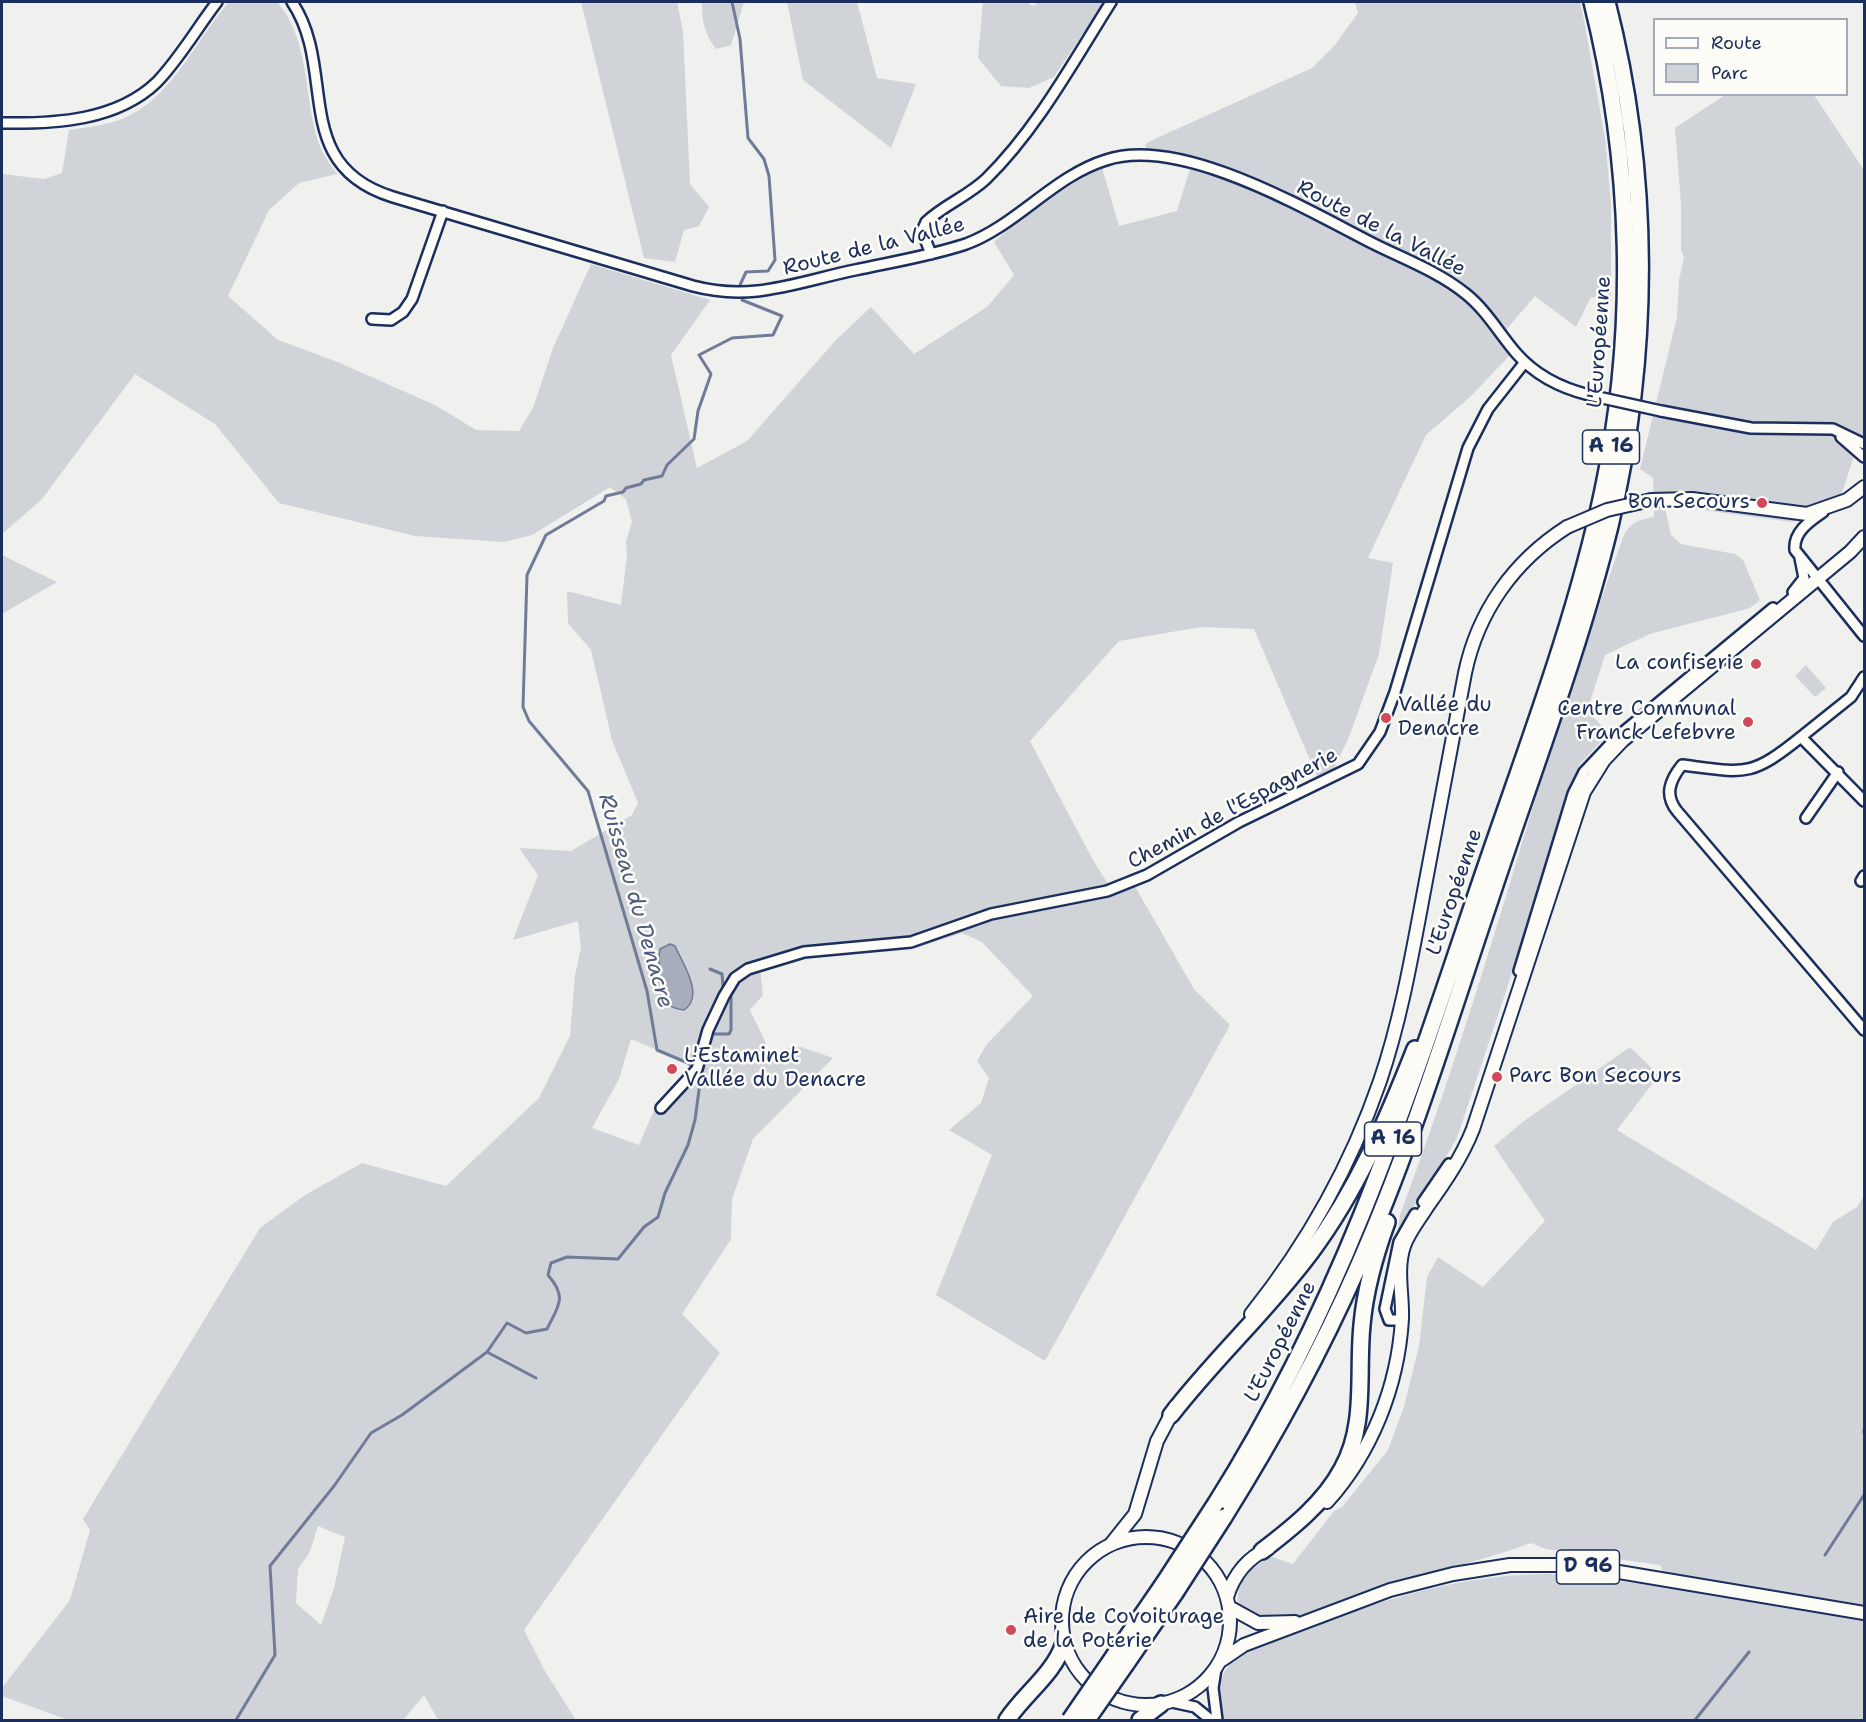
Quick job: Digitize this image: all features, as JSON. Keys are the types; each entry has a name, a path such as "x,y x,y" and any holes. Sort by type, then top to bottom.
{"highway":[{"name":"L'Européenne","path":"1169,1588 1286,1382 1347,1256 1401,1117 1580,580 1603,488 1617,404 1626,303 1623,190 1612,97 1592,2"},
{"name":"L'Européenne","path":"1087,1720 1120,1660 1169,1588 1224,1517 1273,1436 1325,1337 1357,1269 1396,1172 1578,635 1610,527 1625,452 1638,341 1640,228 1630,117 1606,2"},
{"path":"1171,1415 1302,1264 1351,1191 1388,1117 1482,878"},
{"path":"1262,1551 1315,1506 1334,1483 1350,1451 1359,1415 1364,1305 1378,1246 1397,1192 1396,1172"},
{"path":"1007,1720 1019,1703 1053,1667 1064,1643"},
{"name":"L'Européenne","path":"1070,1720 1120,1660"},
{"path":"1140,1720 1167,1703"}],"main road":[{"path":"1864,488 1864,498"},
{"path":"1864,488 1854,496 1814,513 1799,514 1692,499 1651,500 1607,510 1567,527 1532,553 1509,578 1486,613 1472,643 1401,1010 1378,1087 1350,1155 1310,1229 1275,1281 1197,1375 1171,1415 1154,1449 1135,1514 1111,1544 1086,1562 1071,1582 1062,1611 1064,1643 1076,1668 1098,1691 1128,1704 1167,1703 1199,1687 1219,1664 1229,1636 1228,1602 1240,1570 1262,1551 1277,1544 1311,1519 1353,1469 1371,1438 1384,1406 1396,1362 1402,1320 1400,1266 1407,1239 1467,1143 1576,808 1604,760 1634,730 1818,578 1864,537"},
{"path":"1111,1544 1132,1538 1149,1537 1181,1545 1196,1553 1212,1568 1228,1602"},
{"name":"D 96","path":"1219,1664 1244,1645 1390,1590 1430,1579 1492,1567 1547,1564 1608,1569 1864,1612"},
{"name":"D 96","path":"1228,1602 1248,1619 1265,1624 1284,1624 1316,1617"}],"street":[{"path":"2,123 77,118 111,110 135,99 165,72 217,2"},
{"name":"Route de la Vallée","path":"292,2 302,21 308,42 325,134 338,162 350,176 366,187 443,212 693,286 730,293 776,289 931,254 989,234 1100,162 1125,155 1161,158 1214,170 1256,186 1447,281 1479,306 1525,362 1558,385 1589,395 1743,427 1804,429"},
{"path":"931,254 922,231 926,222 980,184 1010,151 1050,98 1111,2"},
{"path":"372,319 391,320 410,304 443,212"},
{"name":"Chemin de l'Espagnerie","path":"661,1108 694,1074 701,1061 708,1030 724,996 732,982 748,969 796,954 911,942 991,914 1107,891 1147,875 1239,822 1358,764 1380,732 1395,692 1468,448 1488,409 1525,362"},
{"path":"1804,429 1837,430 1864,444"},
{"path":"1804,429 1839,436 1853,445 1864,457"},
{"path":"1525,961 1581,776 1622,732 1799,587 1805,575 1794,546 1799,534 1809,522 1830,507"},
{"path":"1800,558 1864,636"},
{"path":"1864,677 1851,697 1769,762 1753,769 1729,771 1683,765 1671,783 1670,798 1677,811 1864,1030"},
{"path":"1801,737 1838,772 1864,801"},
{"path":"1806,818 1838,772"},
{"path":"1857,792 1864,782"},
{"path":"1402,1320 1392,1321 1385,1312 1399,1242 1463,1138 1505,1025"},
{"path":"1217,1720 1213,1688 1219,1664"},
{"path":"1167,1703 1195,1707 1211,1720"}],"green space":[{"path":"229,2 277,2 295,32 319,143 337,174 299,183 269,210 228,296 278,340 335,361 435,405 476,430 519,431 533,408 553,348 591,264 710,300 671,355 697,468 747,441 836,340 871,307 914,354 987,307 1014,275 994,242 1032,211 1088,175 1102,168 1119,226 1177,211 1193,159 1148,151 1145,145 1312,68 1335,45 1358,13 1355,2 1580,2 1584,20 1605,138 1611,203 1611,301 1591,297 1576,327 1535,296 1499,338 1510,355 1470,397 1426,435 1368,558 1393,563 1379,654 1349,737 1332,773 1318,779 1254,629 1201,627 1119,641 1030,741 1094,862 1112,890 1133,883 1194,989 1230,1025 1045,1361 936,1295 992,1155 949,1130 981,1103 989,1078 977,1061 987,1044 1033,996 982,942 962,933 916,948 870,944 828,950 760,967 763,995 750,1010 765,1041 770,1065 783,1049 801,1047 833,1058 753,1139 732,1199 731,1239 682,1314 720,1353 524,1630 546,1673 576,1720 438,1720 424,1695 403,1720 68,1720 2,1696 2,1688 70,1600 90,1530 83,1519 260,1228 305,1195 362,1163 446,1186 539,1098 570,1036 575,975 581,948 578,921 513,940 538,875 519,848 571,851 632,815 638,803 612,740 591,650 568,623 567,591 621,605 627,556 626,541 632,522 626,499 610,487 532,535 504,542 415,536 279,503 215,424 135,374 42,499 2,534 2,174 44,179 62,173 69,130 110,123 141,109 170,82","holes":["631,1039 688,1063 696,1059 685,1082 655,1108 639,1145 592,1128 619,1079","318,1526 345,1537 334,1588 321,1625 296,1603 298,1569 310,1552"]},
{"path":"581,2 677,2 683,31 690,184 709,207 699,226 684,230 675,262 644,258"},
{"path":"702,2 744,2 731,45 716,49 704,27"},
{"path":"787,2 857,2 877,78 916,84 891,148 803,80"},
{"path":"983,2 1026,2 1033,6 1039,2 1104,2 1054,77 1029,88 1001,86 978,58"},
{"path":"1723,96 1815,96 1864,170 1864,456 1853,459 1841,496 1806,518 1792,522 1681,507 1665,508 1671,535 1681,544 1735,554 1743,560 1760,600 1750,608 1650,634 1605,655 1587,711 1609,733 1580,764 1564,800 1509,982 1457,1138 1398,1230 1400,1215 1470,1012 1552,743 1619,548 1632,525 1654,517 1653,478 1640,469 1677,317 1679,280 1684,258 1681,249 1681,203 1675,128"},
{"path":"2,555 57,582 2,614"},
{"path":"1806,665 1826,688 1815,697 1795,676"},
{"path":"1630,1047 1659,1075 1617,1130 1816,1250 1833,1222 1857,1207 1864,1196 1864,1605 1663,1572 1660,1565 1546,1549 1531,1543 1489,1557 1381,1586 1298,1616 1266,1618 1238,1607 1239,1590 1250,1571 1270,1556 1293,1564 1334,1511 1342,1507 1388,1450 1404,1407 1419,1346 1427,1277 1438,1257 1483,1287 1545,1221 1494,1146 1524,1121"},
{"path":"1549,1574 1628,1582 1864,1620 1864,1720 1223,1720 1221,1684 1226,1669 1239,1655 1315,1625 1429,1589 1508,1576"}],"water":[{"path":"670,944 675,946 687,970 692,988 693,997 684,1010 668,1004 658,989 660,949"}],"waterway":[{"name":"Ruisseau du Denacre","path":"732,2 740,39 748,138 764,159 769,176 775,260 768,271 746,272 740,285"},
{"name":"Ruisseau du Denacre","path":"236,1720 275,1655 270,1566 334,1486 371,1433 402,1415 487,1352 507,1323 526,1333 547,1329 559,1302 558,1290 548,1275 551,1263 567,1257 618,1259 644,1227 658,1217 665,1193 688,1145 695,1120 701,1075 688,1063 657,1050 647,991 588,791 529,721 523,707 527,575 546,535 604,501 606,496 623,492 626,488 641,484 644,480 662,476 667,465 694,439 698,411 711,374 699,355 732,338 773,335 782,316 742,300"},
{"path":"701,1075 712,1034 729,1034 731,1030 731,996 723,986 722,974 710,969"},
{"path":"487,1352 536,1378"},
{"path":"1825,1555 1864,1495"},
{"path":"1695,1720 1749,1652"}],"place":[{"name":"Bon Secours","path":"1762,503"},
{"name":"La confiserie","path":"1756,664"},
{"name":"Vallée du Denacre","path":"1386,718"},
{"name":"Centre Communal Franck Lefebvre","path":"1748,722"},
{"name":"L'Estaminet Vallée du Denacre","path":"672,1069"},
{"name":"Parc Bon Secours","path":"1497,1077"},
{"name":"Aire de Covoiturage de la Poterie","path":"1011,1630"}]}
